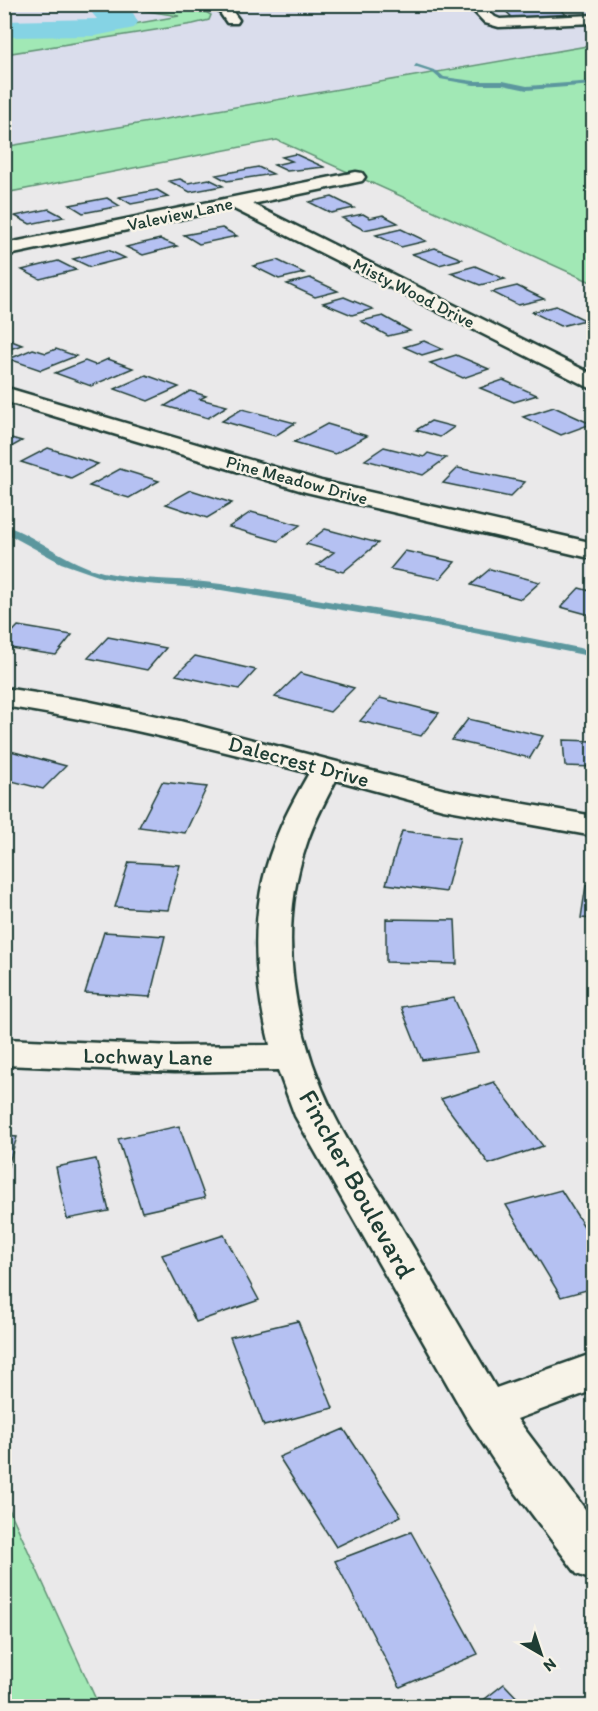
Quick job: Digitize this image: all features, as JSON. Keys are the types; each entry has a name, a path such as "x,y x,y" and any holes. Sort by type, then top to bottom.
{"street":[{"path":"220,4 232,20"},
{"path":"473,4 490,20 499,23 594,19"},
{"name":"Valeview Lane","path":"4,250 356,177"},
{"name":"Misty Wood Drive","path":"234,202 594,384"},
{"name":"Pine Meadow Drive","path":"4,394 315,487 594,551"},
{"name":"Dalecrest Drive","path":"4,697 86,710 180,729 443,799 594,826"},
{"name":"Fincher Boulevard","path":"327,768 297,826 286,856 278,889 273,946 275,983 292,1057 300,1081 315,1116 486,1411 527,1471 594,1559"},
{"name":"Lochway Lane","path":"4,1052 175,1059 292,1057"},
{"path":"486,1411 594,1371"}],"shaded area":[{"path":"4,5 109,5 181,16 117,27 27,27 5,32"},
{"path":"193,5 593,5 593,45 5,147 5,54 209,20 211,15"}],"green space":[{"path":"109,5 193,5 211,15 209,20 193,24 5,54 5,32 26,27 117,27 179,16"},
{"path":"593,45 593,283 277,140 5,193 4,147"},
{"path":"5,1500 99,1706 5,1706"}],"building":[{"path":"498,4 554,4 568,16 513,18"},
{"path":"295,154 324,167 287,171 274,165 292,161 282,157"},
{"path":"258,167 273,174 227,181 216,175"},
{"path":"180,179 188,183 209,179 223,186 190,192 169,181"},
{"path":"157,190 169,197 131,204 119,197"},
{"path":"332,197 354,208 331,213 309,202"},
{"path":"107,198 120,206 83,213 70,205"},
{"path":"49,209 64,217 30,224 15,216"},
{"path":"363,214 370,218 383,215 398,223 364,230 342,218"},
{"path":"222,228 237,236 199,244 184,235"},
{"path":"401,229 426,241 401,247 376,235"},
{"path":"160,239 177,246 143,255 126,247"},
{"path":"435,248 462,259 439,265 412,254"},
{"path":"108,250 125,258 90,267 73,259"},
{"path":"277,260 304,273 279,279 253,266"},
{"path":"58,261 76,270 40,279 22,270"},
{"path":"475,266 505,279 480,285 450,273"},
{"path":"310,278 338,291 315,297 287,284"},
{"path":"517,286 544,299 518,305 492,292"},
{"path":"344,297 373,309 352,315 323,303"},
{"path":"556,306 585,320 561,326 532,312"},
{"path":"383,316 410,331 388,336 361,321"},
{"path":"4,338 22,345 4,351"},
{"path":"424,341 442,349 422,355 404,347"},
{"path":"33,349 46,353 56,349 76,356 41,370 9,359"},
{"path":"456,355 489,369 463,378 430,363"},
{"path":"108,359 133,368 91,386 55,373 85,361 95,365"},
{"path":"146,375 179,387 148,401 115,389"},
{"path":"503,380 537,395 514,402 480,388"},
{"path":"190,391 206,396 200,399 227,406 208,418 165,406"},
{"path":"554,407 591,424 561,435 523,417"},
{"path":"242,409 295,423 275,436 222,421"},
{"path":"431,421 454,427 440,437 416,430"},
{"path":"327,424 367,436 335,454 294,442"},
{"path":"4,436 22,441 4,451"},
{"path":"384,447 424,457 428,453 446,458 423,475 365,460"},
{"path":"48,448 98,464 71,478 21,462"},
{"path":"458,468 525,482 510,497 443,483"},
{"path":"120,469 159,481 129,498 89,486"},
{"path":"191,490 232,503 207,518 166,504"},
{"path":"251,512 300,525 278,541 229,527"},
{"path":"325,529 378,543 343,572 317,565 334,552 306,544"},
{"path":"405,551 455,562 440,579 390,569"},
{"path":"490,569 540,582 521,599 471,585"},
{"path":"579,588 594,592 594,616 561,607"},
{"path":"18,626 72,635 56,655 4,647 4,641"},
{"path":"108,637 166,648 147,670 88,658"},
{"path":"195,656 256,670 239,689 176,675"},
{"path":"300,673 354,688 330,712 275,697"},
{"path":"380,698 439,713 421,736 360,721"},
{"path":"468,719 543,736 530,758 452,740"},
{"path":"563,740 594,741 594,767 565,766"},
{"path":"7,750 66,766 43,789 4,779 4,752"},
{"path":"162,782 207,787 185,833 139,827"},
{"path":"402,831 460,838 446,892 386,884"},
{"path":"129,862 180,865 168,910 115,907"},
{"path":"586,885 594,886 594,919 581,918"},
{"path":"386,919 455,920 457,964 386,962"},
{"path":"104,932 165,936 150,997 85,993"},
{"path":"454,998 478,1052 422,1060 401,1007"},
{"path":"494,1082 543,1146 489,1164 441,1099"},
{"path":"179,1126 205,1198 142,1212 118,1139"},
{"path":"4,1136 17,1137 4,1178"},
{"path":"96,1159 109,1211 67,1219 56,1167"},
{"path":"561,1190 594,1242 594,1288 561,1297 506,1205"},
{"path":"224,1235 259,1300 196,1322 162,1255"},
{"path":"298,1321 333,1408 264,1426 230,1337"},
{"path":"344,1429 401,1516 336,1547 279,1457"},
{"path":"411,1532 478,1654 400,1687 335,1561"},
{"path":"504,1684 525,1706 476,1706"}],"waterway":[{"path":"4,29 80,29 124,22 123,19 106,13 106,4"},
{"path":"416,66 435,72 442,78 474,83 503,83 527,88 594,83"},
{"path":"4,528 65,561 86,570 117,578 221,587 454,626 594,654"}]}
